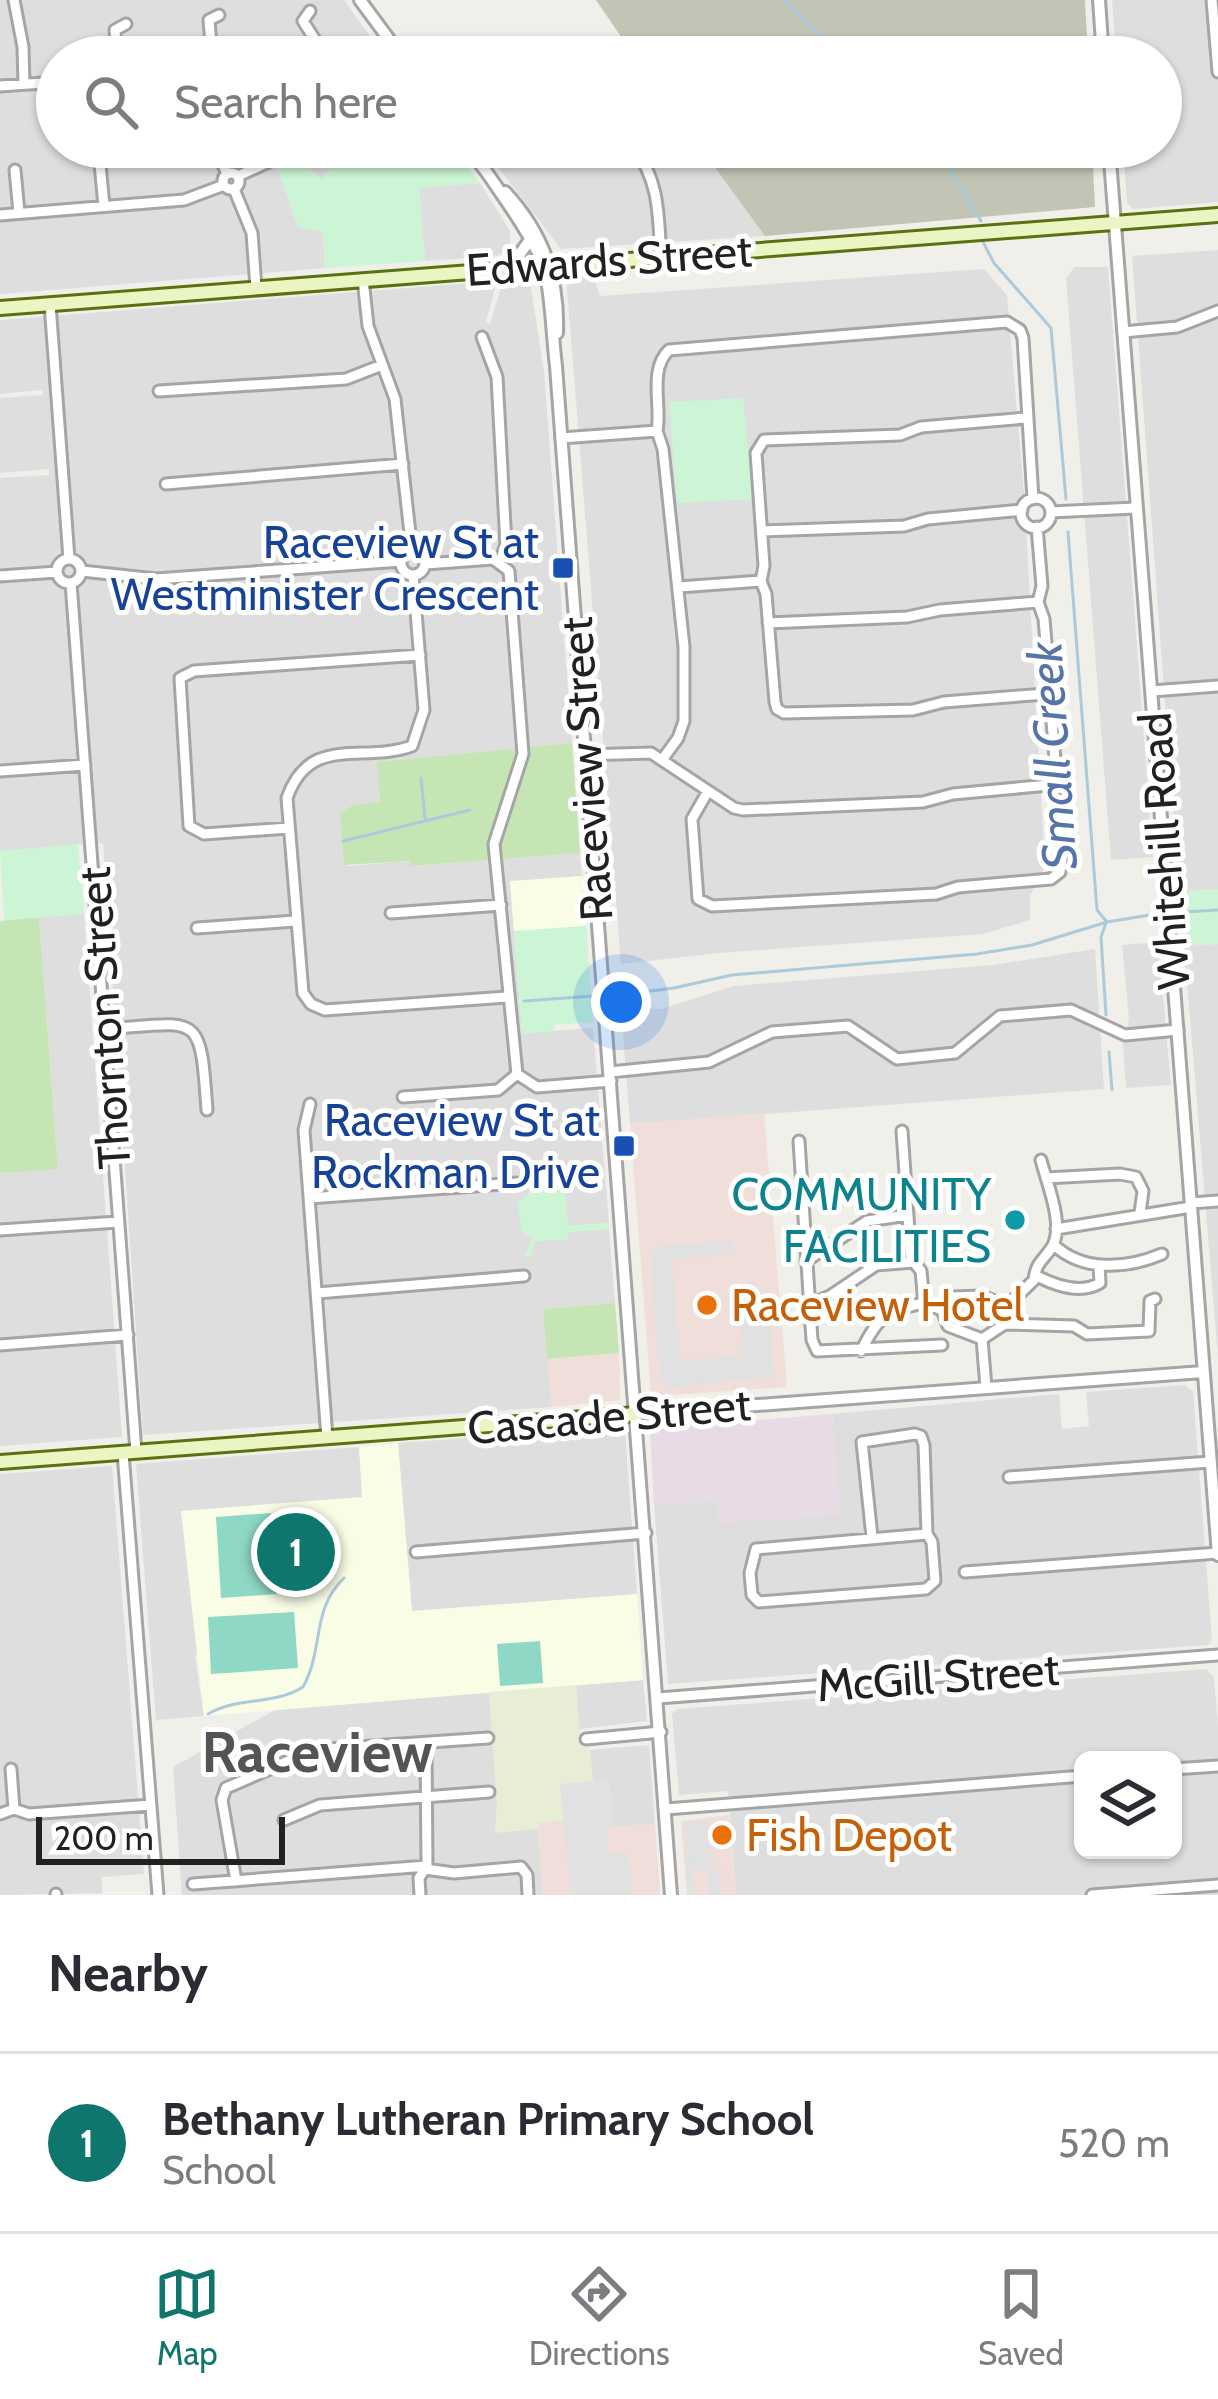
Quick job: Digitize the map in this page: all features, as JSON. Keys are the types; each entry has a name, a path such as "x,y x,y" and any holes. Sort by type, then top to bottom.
{"main road":[{"name":"Edwards Street","path":"0,308 1218,215"},
{"name":"Cascade Street","path":"0,1462 636,1414"}],"street":[{"path":"14,0 24,84"},
{"path":"360,0 387,36"},
{"path":"1099,0 1101,36"},
{"path":"1212,0 1218,72"},
{"path":"291,22 307,16 316,36"},
{"path":"209,17 210,36"},
{"path":"111,36 109,28 126,24"},
{"path":"0,86 36,83"},
{"path":"100,168 104,206"},
{"path":"225,168 252,233 256,288"},
{"path":"0,215 184,200 257,168"},
{"path":"485,168 516,203 548,264"},
{"path":"649,168 661,256"},
{"name":"Whitehill Road","path":"1110,168 1218,1554"},
{"path":"15,170 19,213"},
{"path":"494,180 548,264"},
{"path":"503,267 530,240"},
{"name":"Raceview Street","path":"548,264 672,1893"},
{"path":"363,279 368,326 395,400 412,551"},
{"path":"50,304 69,559"},
{"path":"1124,332 1177,327 1218,311"},
{"path":"662,760 684,721 679,587 670,542 664,449 657,431 660,358 669,350 996,322 1014,325 1022,338 1033,499 1022,510 928,519 904,526 761,531"},
{"path":"482,337 497,377 506,544 500,561"},
{"path":"159,392 346,379 382,365"},
{"path":"1026,418 921,427 901,435 764,440 756,453 761,580 775,702 784,713 846,709 873,713 1045,694"},
{"path":"561,438 657,431"},
{"path":"166,484 403,464"},
{"path":"1033,499 1042,500 1051,512"},
{"path":"1051,512 1135,508"},
{"path":"1022,510 1026,523 1037,527 1046,523 1051,512"},
{"path":"1037,527 1042,586 1038,602 1049,678 1045,694 1051,709 1056,773 1049,785"},
{"path":"82,571 156,580 401,561 412,551"},
{"path":"412,551 423,556 425,564"},
{"path":"69,559 78,562 82,571 70,583 57,572 59,564 69,559"},
{"path":"401,561 403,569 413,575"},
{"path":"413,575 425,564 500,561"},
{"path":"500,561 509,571 523,754 494,844 517,1074 537,1087 610,1077 709,1062 760,1036 848,1026 897,1059 955,1053 1000,1016 1071,1010 1125,1035 1178,1030"},
{"path":"0,576 57,572"},
{"path":"413,575 424,710 412,746 313,760 295,775 287,798 303,993 311,1004 325,1010 507,997"},
{"path":"679,587 761,580"},
{"name":"Thornton Street","path":"70,583 128,1336 130,1453 158,1895"},
{"path":"768,623 907,617 1038,602"},
{"path":"289,828 204,834 189,826 180,678 194,671 419,655"},
{"path":"1152,691 1218,686"},
{"path":"585,755 643,751 743,810 922,802 953,794 1049,785"},
{"path":"0,771 85,765"},
{"path":"708,790 692,819 698,899 712,906 936,894 958,887 1051,879 1060,872 1063,858 1059,803 1049,785"},
{"path":"391,913 501,905"},
{"path":"196,928 295,921"},
{"path":"105,1029 180,1024 194,1031 203,1052 207,1110"},
{"path":"403,1097 498,1090 517,1074"},
{"path":"310,1104 304,1130 327,1438"},
{"path":"902,1131 914,1262 920,1271 924,1303"},
{"path":"799,1141 809,1305 817,1351 942,1346"},
{"path":"982,1339 1008,1322 1007,1306 1034,1280 1036,1263 1054,1245 1056,1229 1041,1160"},
{"path":"1046,1178 1136,1177 1143,1191 1140,1213"},
{"path":"309,1198 517,1183"},
{"path":"1056,1229 1218,1201"},
{"path":"806,1261 867,1222 908,1215"},
{"path":"0,1230 118,1222"},
{"path":"1054,1245 1072,1262 1099,1265 1141,1263 1162,1254"},
{"path":"809,1305 876,1265 914,1262"},
{"path":"1035,1275 1054,1286 1090,1289 1100,1283 1099,1265"},
{"path":"317,1293 524,1276"},
{"path":"942,1310 953,1297 982,1296 1007,1306"},
{"path":"1005,1324 1074,1326 1087,1334 1149,1331 1150,1301 1155,1299"},
{"path":"861,1351 875,1322 898,1308 924,1303 942,1310 949,1325 982,1339"},
{"path":"0,1345 128,1336"},
{"path":"982,1339 986,1387"},
{"name":"Cascade Street","path":"636,1414 1217,1371"},
{"path":"872,1537 862,1442 864,1438 921,1436 927,1534 935,1575 932,1585 754,1600 750,1573 756,1549 927,1534"},
{"path":"1009,1477 1213,1457"},
{"path":"416,1552 646,1533"},
{"path":"965,1572 1218,1554"},
{"name":"McGill Street","path":"658,1698 1218,1655"},
{"path":"586,1738 661,1732"},
{"path":"236,1881 222,1800 226,1788 314,1750 488,1738"},
{"path":"420,1895 418,1879 426,1867 426,1743"},
{"path":"1182,1768 1218,1766"},
{"path":"11,1769 14,1809"},
{"path":"666,1809 1074,1777"},
{"path":"284,1820 320,1805 489,1792"},
{"path":"0,1814 14,1809 29,1814 151,1805"},
{"path":"193,1884 426,1867 454,1873 520,1867 527,1875 529,1895"},
{"path":"1092,1895 1218,1886"}],"shaded area":[{"path":"0,0 344,0 370,36 36,36 36,168 332,168 322,179 278,169 298,227 323,232 325,268 0,294"},
{"path":"596,0 1085,0 1087,36 621,36"},
{"path":"1112,0 1218,0 1218,202 1133,209 1127,203 1124,168 1182,168 1182,36 1115,36"},
{"path":"499,168 715,168 765,236 561,249"},
{"path":"715,168 1093,168 1095,207 765,236"},
{"path":"480,183 510,231 510,248 497,256 425,261 419,187"},
{"path":"1218,250 1218,889 1179,892 1132,256"},
{"path":"1075,267 1108,267 1153,857 1111,860 1066,278"},
{"path":"984,269 1007,295 1024,493 1045,866 1030,896 1030,920 983,934 621,964 566,276 593,274 600,296"},
{"path":"497,281 486,322 490,324 503,281 530,281 544,372 572,743 378,762 380,803 353,805 347,866 410,861 412,866 580,853 582,876 510,882 522,1033 593,1028 609,1223 568,1226 535,1184 526,1198 532,1238 525,1256 530,1257 535,1241 568,1239 568,1232 609,1229 615,1303 543,1309 552,1407 143,1435 103,843 0,851 0,478 49,475 49,469 0,473 0,398 43,395 42,390 0,394 0,320"},
{"path":"582,876 586,926 514,931 510,881"},
{"path":"84,914 122,1437 0,1446 0,1173 58,1168 39,917"},
{"path":"1158,942 1171,1085 1126,1088 1123,1044 1129,1019 1122,945"},
{"path":"1218,944 1218,1357 1184,946"},
{"path":"1095,949 1104,1089 630,1124 621,1007 661,1009 734,986 993,965"},
{"path":"764,1113 787,1387 657,1396 651,1393 630,1124"},
{"path":"733,1240 734,1254 672,1259 680,1360 743,1356 740,1304 768,1302 774,1376 667,1388 666,1381 660,1382 650,1251 658,1251 658,1246"},
{"path":"619,1353 620,1400 552,1407 547,1359"},
{"path":"1185,1385 1193,1391 1212,1640 1208,1645 668,1684 654,1504 717,1500 719,1523 839,1514 832,1414 1059,1394 1062,1429 1089,1426 1086,1392"},
{"path":"832,1414 840,1514 719,1524 717,1500 654,1504 650,1429"},
{"path":"620,1427 625,1432 637,1594 412,1612 398,1443"},
{"path":"398,1443 412,1611 637,1594 643,1680 204,1716 181,1511 362,1497 359,1447"},
{"path":"359,1447 363,1497 195,1656 204,1716 156,1720 136,1464"},
{"path":"112,1466 144,1874 102,1877 102,1893 0,1895 0,1474"},
{"path":"1206,1669 1214,1677 1218,1725 1218,1895 736,1895 728,1791 679,1795 672,1714 677,1709"},
{"path":"643,1680 647,1721 579,1729 576,1685"},
{"path":"576,1685 579,1729 590,1750 593,1781 560,1784 563,1821 495,1833 489,1692"},
{"path":"489,1692 495,1832 538,1829 543,1895 182,1895 173,1767 275,1710"},
{"path":"649,1745 655,1824 612,1827 609,1781 593,1781 590,1750"},
{"path":"609,1780 613,1827 655,1824 660,1895 543,1895 537,1822 563,1820 560,1784"},
{"path":"609,1780 612,1827 606,1828 608,1853 629,1854 632,1895 571,1895 560,1784"},
{"path":"729,1815 736,1895 687,1895 681,1821"},
{"path":"708,1820 710,1855 703,1857 712,1857 713,1871 720,1871 722,1895 709,1895 706,1869 693,1870 695,1895 688,1895 685,1857 695,1858 688,1857 685,1822"}],"green space":[{"path":"309,168 322,179 332,168 469,168 480,183 419,188 425,261 325,268 323,232 298,227 278,169"},
{"path":"743,398 753,499 677,503 669,402"},
{"path":"572,743 580,853 411,866 409,861 344,865 340,813 353,805 380,802 377,762"},
{"path":"78,844 84,914 4,920 0,851"},
{"path":"1218,889 1218,944 1184,946 1179,892"},
{"path":"39,917 58,1169 0,1173 0,921"},
{"path":"586,926 593,1022 522,1034 514,931"},
{"path":"564,1176 568,1226 609,1223 609,1229 536,1241 529,1258 525,1256 532,1238 521,1231 518,1201 532,1193 535,1178"},
{"path":"615,1303 619,1353 547,1359 543,1309"},
{"path":"271,1513 277,1594 221,1598 216,1517"},
{"path":"294,1612 298,1668 211,1674 208,1617"},
{"path":"540,1641 543,1683 500,1686 497,1644"}],"waterway":[{"name":"Small Creek","path":"783,0 820,36"},
{"name":"Small Creek","path":"949,168 981,221"},
{"name":"Small Creek","path":"983,242 994,263 1051,328 1066,499"},
{"name":"Small Creek","path":"1068,532 1097,910 1107,922 1156,914"},
{"path":"421,778 425,818"},
{"path":"343,841 470,810"},
{"name":"Small Creek","path":"1184,912 1218,910"},
{"path":"619,995 732,975 977,954 1032,945 1107,922"},
{"path":"1106,923 1101,937 1106,1015"},
{"path":"524,1001 593,996"},
{"path":"1109,1052 1112,1090"},
{"path":"208,1714 303,1687 322,1616 344,1578"}],"place":[{"name":"Raceview St at Westminister Crescent","path":"563,568"},
{"name":"Raceview St at Rockman Drive","path":"624,1146"},
{"name":"COMMUNITY FACILITIES","path":"1015,1220"},
{"name":"Raceview Hotel","path":"707,1305"},
{"name":"Bethany Lutheran Primary School","path":"296,1552"},
{"name":"Fish Depot","path":"722,1835"}],"district":[{"name":"Raceview","path":"317,1752"}]}
